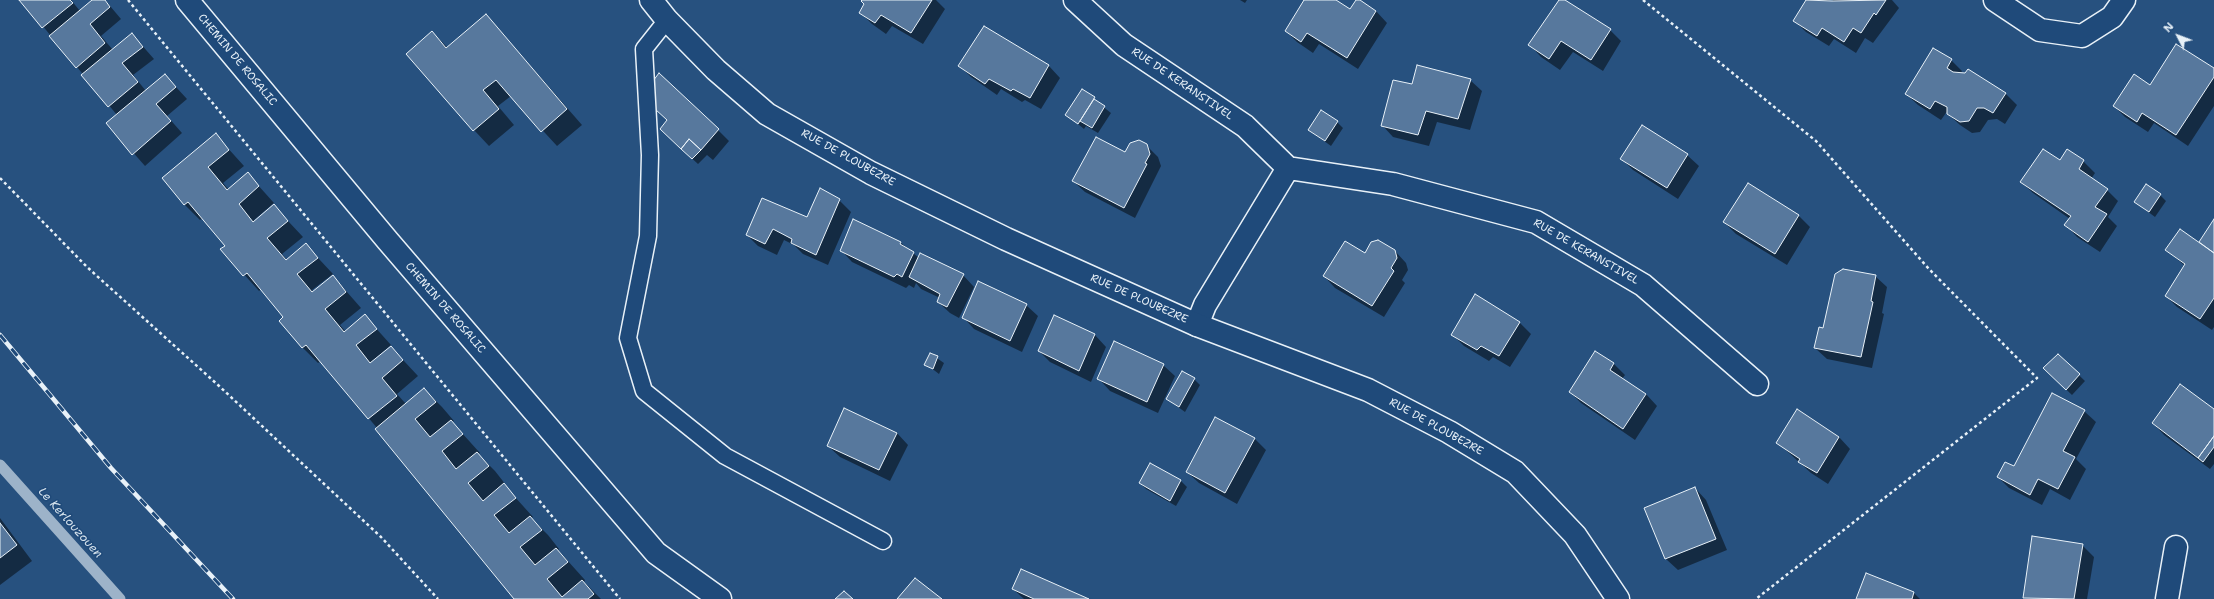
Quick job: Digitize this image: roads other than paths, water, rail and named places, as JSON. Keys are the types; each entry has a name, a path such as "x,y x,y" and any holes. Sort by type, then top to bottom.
{"street":[{"name":"CHEMIN DE ROSALIC","path":"187,0 388,241 656,553 720,599"},
{"name":"RUE DE PLOUBEZRE","path":"651,0 667,20 716,70 767,114 871,173 1006,239 1196,325 1368,390 1449,432 1515,472 1575,535 1618,599"},
{"name":"RUE DE KERANSTIVEL","path":"1075,0 1124,45 1245,126 1288,168 1393,184 1536,222 1643,285 1757,384"},
{"path":"1995,0 2040,30 2082,36 2112,17 2124,0"},
{"path":"1196,325 1206,305 1288,168"},
{"path":"2167,599 2176,547"}],"lane":[{"path":"667,20 644,49 650,155 648,236 628,338 644,391 725,456 883,541"}],"waterway":[{"name":"Le Kerlouzouen","path":"0,465 120,599"}],"railway":[{"path":"0,335 111,468 233,599"}]}
